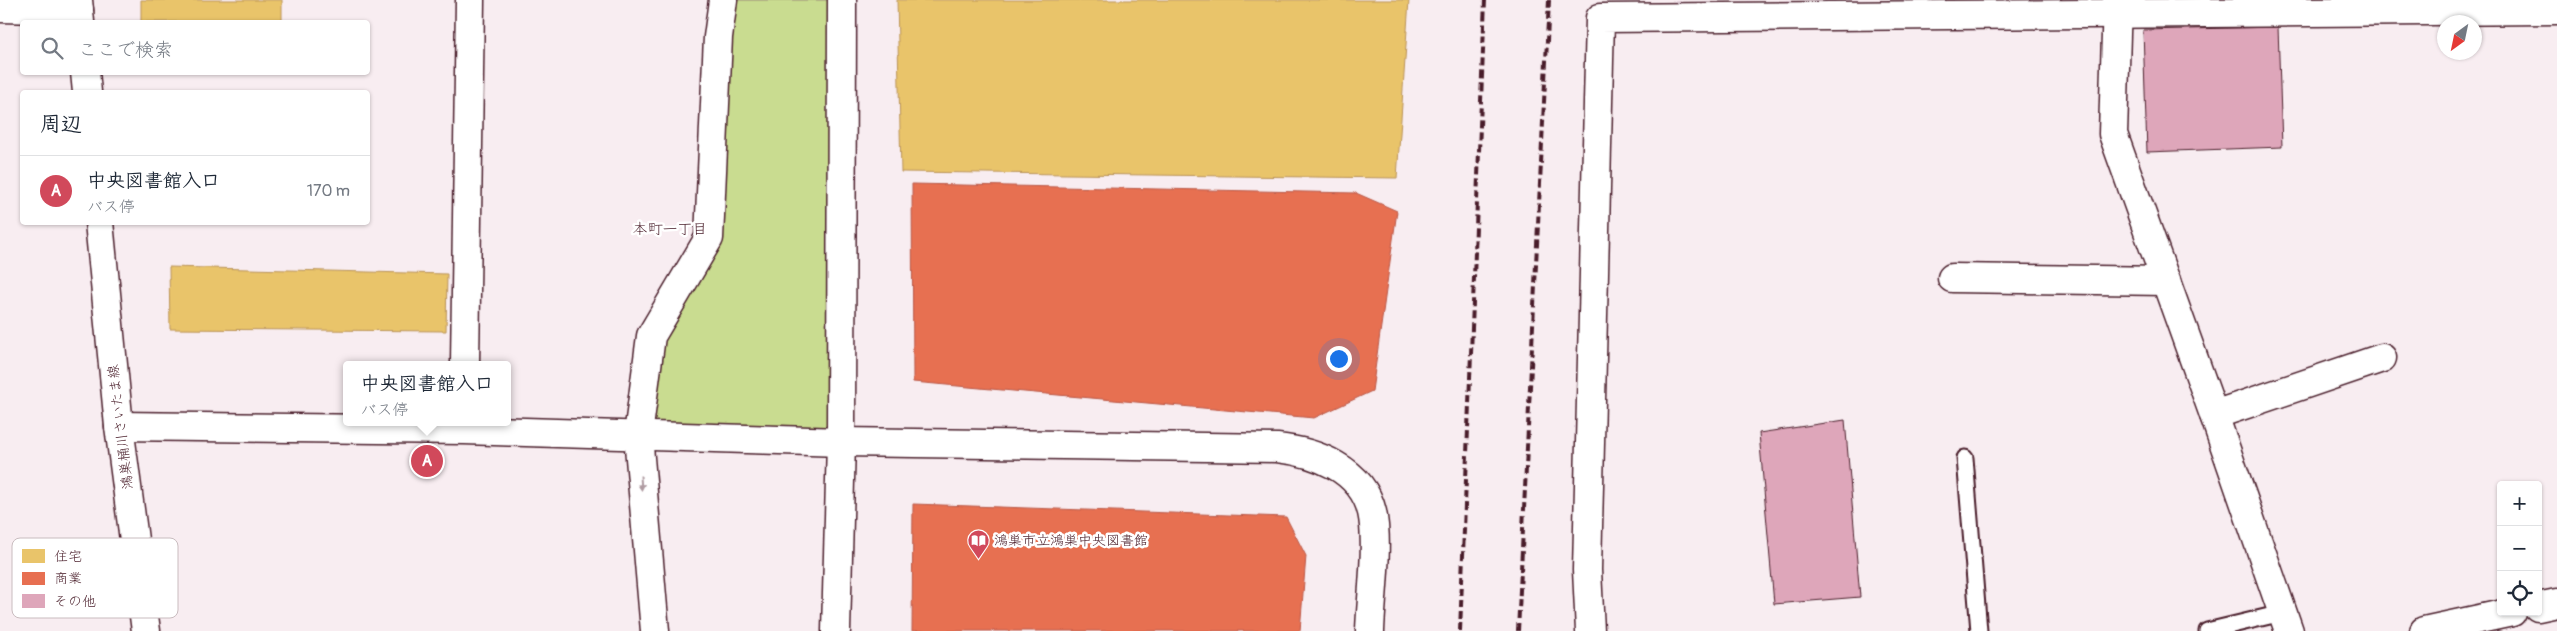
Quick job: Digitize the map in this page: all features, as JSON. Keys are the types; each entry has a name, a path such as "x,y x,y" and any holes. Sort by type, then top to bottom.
{"street":[{"path":"465,361 470,0"},
{"path":"655,631 638,435 652,336 709,238 718,37 723,0"},
{"path":"836,631 841,442 842,0"},
{"path":"1590,631 1587,570 1600,18 2117,7 2557,10"},
{"path":"2117,7 2113,134 2214,415 2285,622"},
{"path":"0,8 79,11"},
{"path":"85,75 87,90"},
{"name":"鴻巣桶川さいたま線","path":"99,225 119,426 134,538"},
{"path":"1952,278 2166,281"},
{"path":"2214,415 2382,358"},
{"path":"119,426 464,426 638,435 841,442 1277,448 1300,450 1319,456 1350,476 1362,492 1372,511 1374,532 1370,631"},
{"path":"2542,605 2557,602"},
{"path":"2424,631 2497,615"},
{"name":"鴻巣桶川さいたま線","path":"144,618 146,631"}],"lane":[{"path":"1965,458 1979,631"},
{"path":"2207,631 2285,622"}],"green space":[{"path":"723,0 842,0 841,442 638,435 651,336 709,238"}],"building: 住宅":[{"path":"141,0 282,0 282,20 141,20"},
{"path":"897,0 1409,0 1397,178 901,172"},
{"path":"169,267 447,274 446,331 170,329"}],"building: 商業":[{"path":"912,184 1356,193 1397,211 1372,391 1314,418 913,382"},
{"path":"913,504 1286,517 1306,556 1300,631 912,631"}],"building: その他":[{"path":"2278,27 2282,147 2147,152 2143,30"},
{"path":"1845,420 1860,597 1774,604 1759,433"}],"railway":[{"path":"1460,631 1485,0"},
{"path":"1518,631 1549,0"}],"place":[{"name":"中央図書館入口","path":"427,461"},
{"name":"鴻巣市立鴻巣中央図書館","path":"978,559"}],"district":[{"name":"本町一丁目","path":"670,229"}]}
